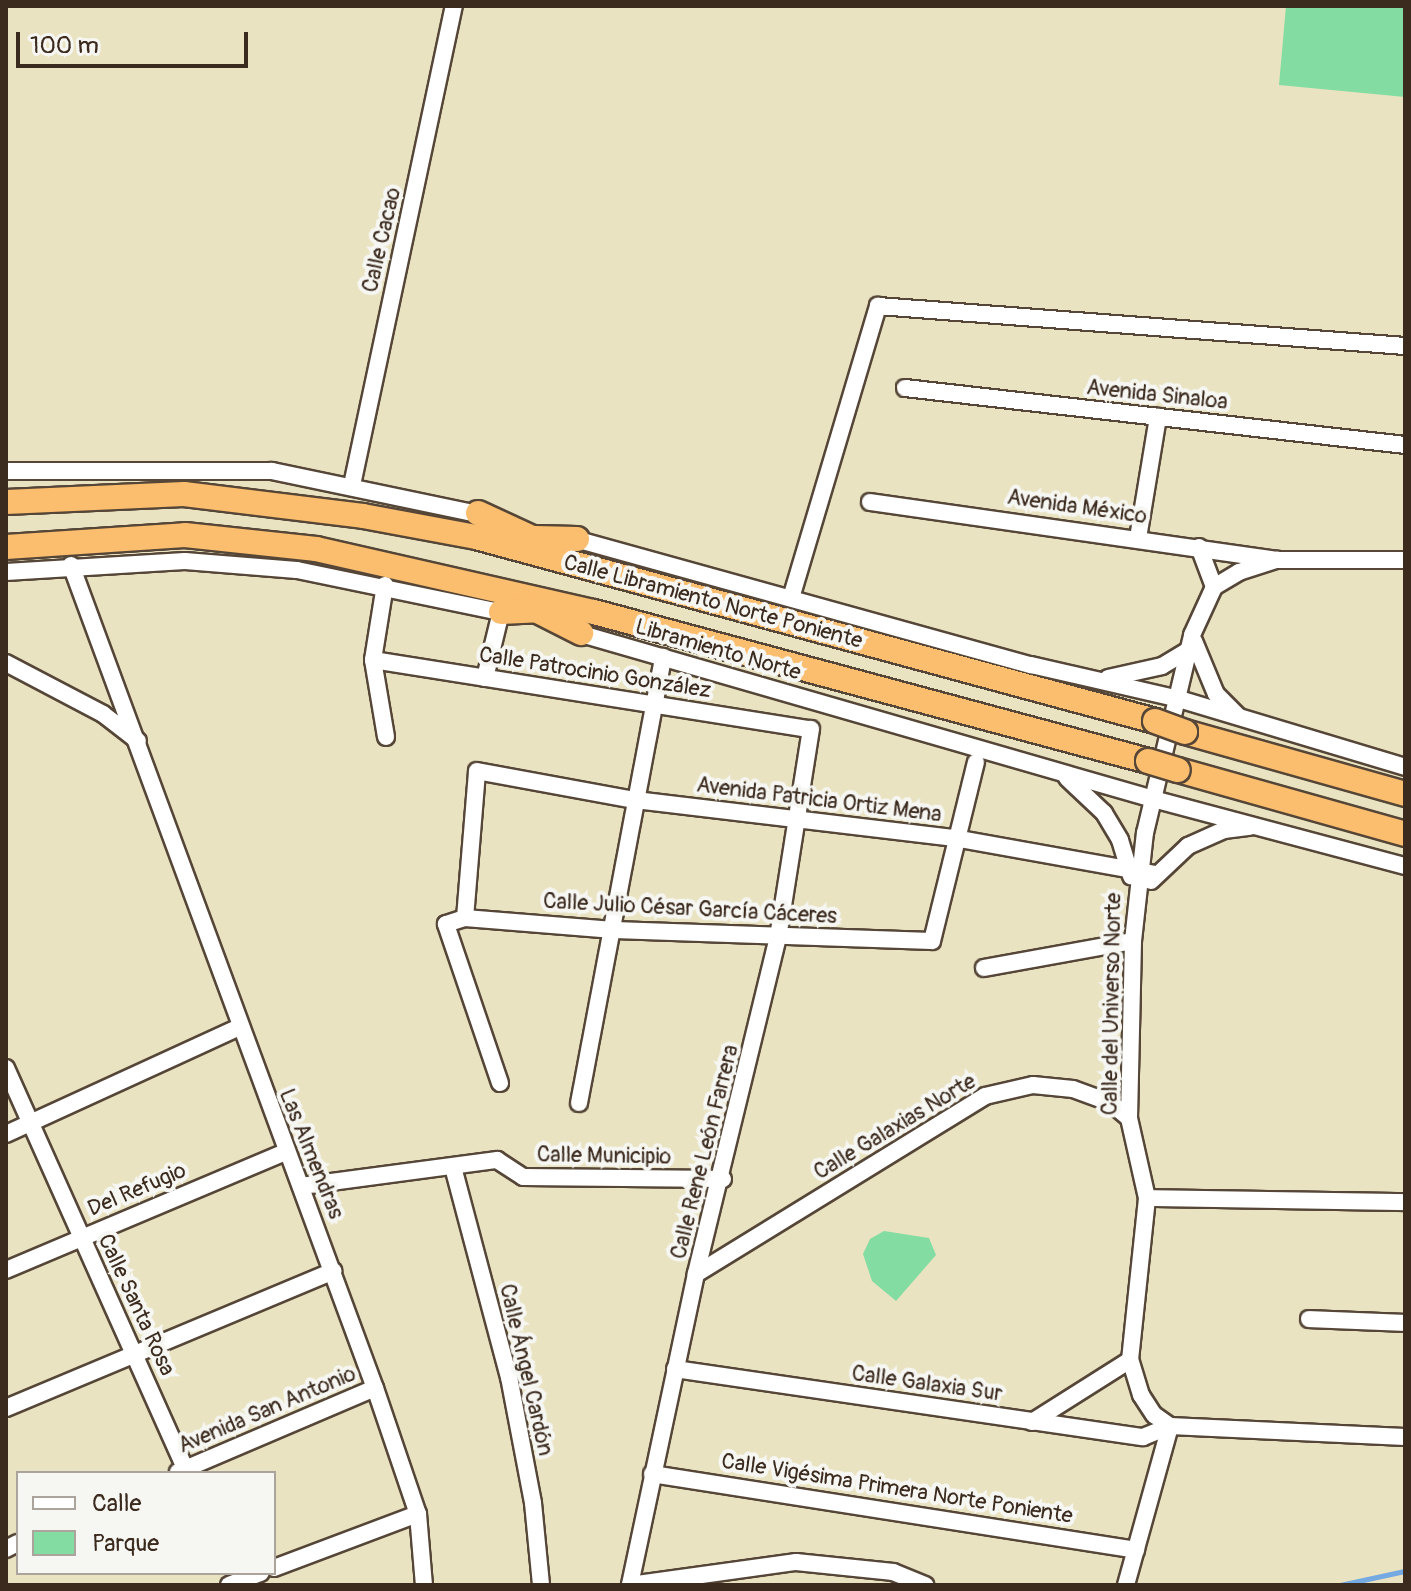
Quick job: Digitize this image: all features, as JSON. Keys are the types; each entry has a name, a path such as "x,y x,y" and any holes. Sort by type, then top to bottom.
{"highway":[{"name":"Calle Libramiento Norte Poniente","path":"6,502 184,494 363,516 477,525 592,570 1155,721 1405,794"},
{"path":"477,525 535,538 577,539"},
{"name":"Calle Libramiento Norte Poniente","path":"6,547 185,535 316,549 497,587 594,612 1148,761 1405,834"},
{"path":"535,538 592,570"},
{"path":"497,587 581,633"},
{"path":"501,612 534,609 594,612"}],"street":[{"name":"Calle Cacao","path":"352,485 454,6"},
{"path":"791,598 878,306 1405,346"},
{"name":"Avenida Sinaloa","path":"905,388 1405,445"},
{"path":"1138,538 1158,417"},
{"path":"6,471 272,471 352,485 477,525 577,539 1093,679 1179,699 1405,767"},
{"name":"Avenida México","path":"870,502 1277,560"},
{"path":"1199,547 1214,587 1277,560 1405,560"},
{"name":"Libramiento Norte","path":"6,572 71,565 185,561 385,585 581,633 1153,799 1263,825 1405,866"},
{"name":"Las Almendras","path":"71,565 141,743 238,1028 334,1271 375,1388 418,1514 424,1585"},
{"path":"385,585 373,660 386,737"},
{"name":"Calle del Universo Norte","path":"1130,1360 1147,1198 1129,1118 1135,906 1153,799 1191,643 1214,587"},
{"path":"485,678 501,612"},
{"path":"1093,679 1131,676 1191,643 1216,694 1239,717"},
{"path":"579,1103 663,657"},
{"name":"Calle Patrocinio González","path":"373,660 811,729"},
{"path":"6,663 103,714 141,743"},
{"name":"Calle Rene León Farrera","path":"630,1585 696,1274 723,1179 778,937 811,729"},
{"path":"960,839 976,762"},
{"name":"Avenida Patricia Ortiz Mena","path":"465,918 477,771 635,800 960,839 1141,872"},
{"path":"1057,771 1104,813 1141,872 1224,830 1263,825"},
{"name":"Calle Julio César García Cáceres","path":"500,1083 446,924 465,918 614,930 932,941 960,839"},
{"path":"984,968 1133,941"},
{"path":"6,1134 238,1028"},
{"name":"Calle Santa Rosa","path":"6,1068 33,1122 183,1471"},
{"name":"Calle Galaxias Norte","path":"696,1274 985,1096 1033,1085 1073,1089 1111,1103 1129,1118"},
{"name":"Del Refugio","path":"6,1270 285,1152"},
{"name":"Calle Municipio","path":"301,1186 497,1160 523,1177 723,1179"},
{"name":"Calle Ángel Cardón","path":"453,1167 509,1377 533,1503 541,1585"},
{"path":"1147,1198 1405,1202"},
{"path":"6,1408 133,1352 334,1271"},
{"path":"1309,1319 1405,1323"},
{"path":"1032,1422 1130,1360 1147,1405 1170,1426 1126,1585"},
{"name":"Calle Galaxia Sur","path":"675,1369 1143,1437 1170,1426 1405,1437"},
{"name":"Avenida San Antonio","path":"185,1471 375,1388"},
{"name":"Calle Vigésima Primera Norte Poniente","path":"652,1474 1136,1550"},
{"path":"276,1567 418,1514"},
{"path":"630,1585 796,1562 893,1572 925,1585"},
{"path":"230,1585 256,1575"}],"green space":[{"path":"1286,6 1405,6 1405,97 1279,85"},
{"path":"884,1231 929,1238 936,1255 896,1301 872,1281 863,1254 870,1239"}],"waterway":[{"path":"1340,1585 1405,1571"}]}
